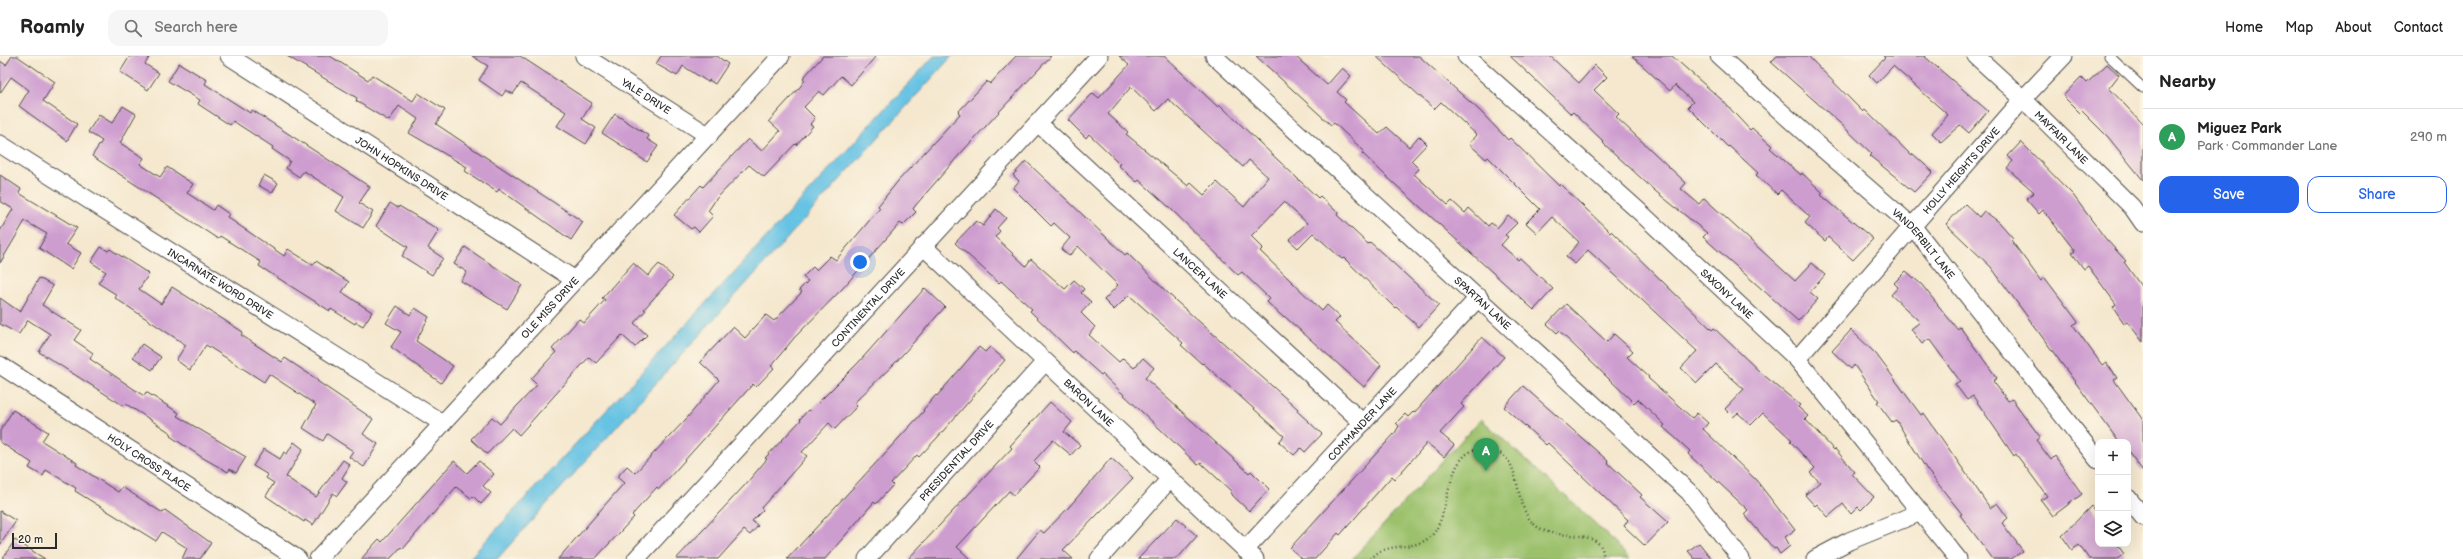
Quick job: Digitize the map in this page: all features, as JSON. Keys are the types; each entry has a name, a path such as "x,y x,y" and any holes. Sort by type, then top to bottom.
{"street":[{"name":"JOHN HOPKINS DRIVE","path":"229,56 575,280"},
{"name":"YALE DRIVE","path":"584,56 709,136"},
{"name":"OLE MISS DRIVE","path":"318,559 442,423 709,136 781,56"},
{"name":"CONTINENTAL DRIVE","path":"636,559 1099,56"},
{"name":"SPARTAN LANE","path":"1214,56 1479,297 1689,492 1741,559"},
{"name":"SAXONY LANE","path":"1466,56 1641,213 1797,359 1958,559"},
{"name":"VANDERBILT LANE","path":"1719,56 1913,227 2095,456"},
{"name":"MAYFAIR LANE","path":"1976,56 2023,99 2132,207 2143,223"},
{"name":"HOLLY HEIGHTS DRIVE","path":"1797,359 2023,99 2064,56"},
{"name":"LANCER LANE","path":"1038,123 1363,423"},
{"name":"INCARNATE WORD DRIVE","path":"0,144 442,423"},
{"name":"BARON LANE","path":"923,246 1250,555"},
{"name":"COMMANDER LANE","path":"1250,555 1363,423 1479,297"},
{"name":"PRESIDENTIAL DRIVE","path":"867,559 1046,362"},
{"name":"HOLY CROSS PLACE","path":"0,365 298,559"},
{"path":"1099,559 1169,480"},
{"path":"2131,502 2143,517"},
{"path":"1815,559 1849,541 1921,512"}],"lane":[{"path":"2109,56 2143,88"}],"path":[{"path":"1371,559 1377,551 1386,548 1417,545 1432,535 1437,528 1446,505 1455,469 1465,456 1475,450 1484,449 1504,456 1511,464 1516,475 1522,508 1531,523 1546,532 1558,535 1586,536 1593,539 1601,549 1603,559"}],"green space":[{"path":"1481,419 1596,524 1630,559 1352,559"}],"water":[{"path":"934,56 952,56 497,559 469,559"}],"building":[{"path":"12,56 17,56 55,82 43,101 77,124 67,141 19,106 29,90 11,77 0,93 0,61 6,65"},
{"path":"130,56 150,56 145,64 159,73 148,90 120,72"},
{"path":"287,56 330,56 368,80 372,75 413,101 418,93 445,110 436,124 583,222 571,240 499,189 497,192 465,171 467,167 409,133 418,119 399,106 389,121 356,101 357,98"},
{"path":"472,56 520,56 592,103 582,119 596,128 586,144 557,126 566,112 521,83 513,94 506,90 502,96 479,80 488,66"},
{"path":"661,56 717,56 728,64 715,84 709,80 708,82 683,66 677,76 656,64"},
{"path":"823,56 876,56 851,85 841,76 824,95 819,91 804,107 815,118 810,124 813,126 764,177 749,165 716,199 708,211 713,216 699,232 694,227 691,229 674,215 701,185 703,187 748,139 762,151 780,131 769,121 800,87 805,80 803,78"},
{"path":"1016,56 1051,56 960,154 915,206 913,209 916,212 903,225 900,223 842,289 794,338 771,366 774,368 756,387 753,384 659,489 657,487 632,515 634,517 595,559 558,559 624,483 617,477 627,466 635,473 687,418 719,380 700,362 733,327 745,338 766,315 774,321 802,292 799,290 808,281 803,277 813,267 816,270 830,256 836,260 880,208 878,206 898,181 960,114 958,112 987,81 990,84"},
{"path":"1119,56 1164,56 1218,107 1220,105 1318,198 1320,196 1338,213 1337,215 1368,244 1370,242 1439,305 1419,327 1396,307 1395,308 1344,258 1342,259 1313,233 1298,248 1289,240 1307,223 1284,202 1251,236 1263,248 1260,251 1322,311 1327,305 1340,317 1335,322 1381,365 1364,387 1267,302 1270,299 1242,272 1238,275 1169,207 1139,180 1137,182 1118,165 1120,164 1089,134 1086,138 1068,120 1093,93 1099,98 1129,65","holes":["1131,87 1156,111 1168,99 1243,167 1249,160 1268,177 1244,207 1217,182 1204,195 1191,183 1188,186 1126,134 1128,132 1108,114"]},
{"path":"1256,56 1295,56 1327,85 1342,68 1351,76 1337,92 1346,100 1344,102 1379,134 1387,127 1409,147 1419,136 1427,144 1411,161 1419,169 1414,174 1448,205 1452,201 1465,213 1469,208 1488,226 1491,223 1497,228 1508,215 1517,223 1505,235 1508,237 1501,245 1518,260 1520,258 1553,289 1534,310 1386,176 1362,153 1364,151 1334,123 1331,125"},
{"path":"1376,56 1419,56 1480,111 1508,140 1510,138 1559,186 1560,184 1610,232 1611,231 1712,330 1714,328 1760,372 1800,405 1798,407 1808,416 1805,419 1834,450 1835,449 1855,472 1852,474 1874,497 1861,510 1858,507 1851,514 1843,504 1828,517 1817,504 1815,506 1805,495 1820,482 1810,473 1815,468 1790,441 1792,440 1763,413 1751,425 1738,413 1733,417 1725,409 1744,389 1716,364 1697,383 1681,368 1697,351 1588,250 1575,264 1566,257 1579,242 1552,217 1537,233 1526,223 1540,209 1488,157 1486,159 1469,144 1477,135 1441,102 1434,109"},
{"path":"1510,56 1550,56 1579,83 1595,65 1607,77 1594,90 1619,114 1616,117 1686,183 1681,189 1699,204 1704,198 1795,281 1812,263 1825,275 1810,292 1818,299 1798,321 1703,237 1707,233 1654,190 1603,143 1604,142 1573,112 1571,114"},
{"path":"1632,56 1672,56 1722,100 1750,130 1752,128 1772,146 1770,148 1801,175 1802,173 1823,193 1821,195 1873,239 1853,260 1828,237 1825,241 1805,223 1810,217 1781,190 1777,194 1756,175 1758,173 1729,146 1728,147 1688,107 1693,102 1675,85 1670,91"},
{"path":"1777,56 1808,56 1863,112 1865,110 1912,156 1913,154 1933,172 1914,192 1870,156 1872,154 1842,125 1771,62"},
{"path":"1883,56 1924,56 1988,111 1969,133 1960,125 1941,142 1932,133 1948,115 1893,66 1877,83 1869,75 1885,58"},
{"path":"179,63 207,80 205,84 250,113 252,110 370,187 359,203 373,212 363,228 336,211 344,197 304,171 299,177 286,168 290,161 272,149 273,147 233,121 230,125 198,104 200,100 168,81"},
{"path":"2107,64 2119,75 2109,88 2143,124 2143,180 2108,137 2082,111 2080,113 2063,96 2081,77 2087,83"},
{"path":"123,106 136,114 120,143 144,158 140,164 160,177 167,167 193,184 187,193 213,210 216,205 229,214 227,217 284,256 288,249 313,265 316,261 349,282 342,292 372,312 363,326 356,322 355,324 331,309 330,311 259,266 261,262 220,236 218,239 92,156 102,141 88,132 99,115 112,123"},
{"path":"615,114 649,136 647,139 658,146 647,162 602,133"},
{"path":"2021,142 2073,195 2105,238 2126,261 2124,262 2143,289 2143,342 2127,321 2124,323 2113,307 2116,304 2088,266 2084,269 2072,253 2075,251 2043,210 2039,214 2026,199 2034,192 2007,168 2013,161 2008,156"},
{"path":"1026,161 1125,255 1127,253 1176,301 1298,409 1297,411 1322,434 1305,452 1301,448 1294,455 1279,442 1284,436 1181,345 1183,343 1129,295 1114,310 1104,300 1118,285 1078,246 1069,256 1061,249 1070,238 1054,223 1051,226 1013,188 1019,181 1013,175"},
{"path":"0,175 21,189 19,193 77,228 66,244 81,253 71,269 39,248 47,234 25,221 0,263 0,231 13,209 0,201"},
{"path":"264,175 278,183 272,193 258,185"},
{"path":"390,203 398,208 399,206 439,230 428,248 443,258 432,275 402,256 408,247 376,226"},
{"path":"1965,204 1979,217 1984,211 1999,222 2013,238 2011,240 2041,281 2045,278 2078,322 2073,325 2102,365 2106,362 2117,378 2114,380 2143,420 2143,471 2131,455 2131,439 2117,439 1991,267 1946,224"},
{"path":"996,209 1006,218 997,228 1000,231 995,237 1026,266 1031,259 1065,289 1074,280 1084,289 1081,293 1091,302 1081,313 1095,327 1089,335 1119,362 1123,358 1134,368 1143,358 1154,368 1145,378 1249,473 1251,471 1269,489 1249,511 1230,493 1232,492 1201,463 1198,465 1102,374 1101,375 1074,351 1073,353 1030,311 1032,309 1001,281 999,283 955,243 976,221 983,226"},
{"path":"101,247 108,251 110,249 149,274 139,289 161,304 172,287 243,332 241,335 282,362 285,358 373,419 363,434 378,444 364,467 349,457 353,451 327,434 323,441 303,428 316,405 269,374 264,382 206,345 190,370 176,360 186,345 115,298 117,295 98,283 106,272 91,262"},
{"path":"465,247 522,285 507,309 461,281 467,272 454,264"},
{"path":"633,263 648,276 659,264 673,277 644,309 646,310 634,323 647,335 635,347 622,335 596,363 589,357 519,435 512,428 487,454 471,439 492,417 500,424 537,385 531,379 556,352 552,349 579,319 584,323 605,300 602,298"},
{"path":"1906,271 1922,285 1957,329 1960,327 1997,378 1993,381 2008,401 2012,399 2040,437 2036,440 2051,460 2055,456 2082,494 2053,516 2041,500 2047,496 2016,454 2014,456 1973,396 1967,400 1955,384 1960,381 1929,339 1922,344 1911,329 1920,322 1891,295 1898,287 1894,283"},
{"path":"39,278 53,286 42,305 81,330 74,340 93,353 90,359 144,396 146,392 179,413 177,416 246,457 236,473 230,469 228,472 203,458 170,436 171,433 126,404 124,406 39,352 50,334 28,320 19,334 0,324 0,298 20,312"},
{"path":"925,288 945,307 895,363 854,403 857,406 835,429 829,423 802,452 807,456 761,508 763,510 752,521 758,526 750,535 744,530 718,559 676,559 745,485 767,459 765,458 801,420 800,419 808,410 810,411 858,363"},
{"path":"1566,304 1607,342 1614,334 1633,351 1627,357 1649,377 1648,378 1692,418 1697,413 1708,423 1703,429 1756,480 1795,530 1785,537 1790,546 1780,554 1776,548 1774,549 1744,514 1748,510 1688,454 1690,451 1663,427 1665,425 1638,399 1634,403 1559,331 1557,333 1547,324"},
{"path":"397,306 410,315 415,308 429,317 416,341 453,366 441,383 391,347 401,332 386,323"},
{"path":"1851,330 1876,354 1921,415 1924,413 1990,508 1997,503 2008,518 2002,523 2023,551 2011,559 1993,559 1960,515 1962,514 1927,470 1896,420 1892,422 1877,402 1879,401 1854,365 1851,369 1832,351"},
{"path":"1482,337 1504,357 1461,404 1464,407 1440,433 1454,445 1444,457 1427,443 1395,479 1392,476 1340,535 1338,533 1315,559 1302,559 1290,548 1395,433 1399,426 1396,423 1405,414 1408,417 1413,412 1414,413"},
{"path":"142,344 161,357 152,370 133,357"},
{"path":"979,347 985,352 990,347 1005,360 937,438 919,457 917,455 891,483 893,485 876,504 874,502 825,559 787,559 924,411 923,410"},
{"path":"1523,386 1608,461 1607,462 1642,495 1640,497 1668,522 1645,546 1624,526 1628,520 1548,443 1546,445 1504,407"},
{"path":"1050,402 1072,422 1064,432 1080,445 1071,455 1053,440 1034,461 1040,467 1014,495 1009,491 957,547 970,559 908,559 1012,448 1010,446"},
{"path":"13,410 48,432 42,441 77,463 76,465 118,492 122,487 163,513 165,510 211,543 200,559 182,559 187,548 162,532 156,541 75,491 76,488 46,470 43,476 29,468 32,463 0,442 0,431"},
{"path":"294,442 303,449 286,477 316,497 343,460 350,465 342,478 347,482 337,496 333,493 313,525 305,520 304,522 266,496 274,483 266,478 268,475 253,466 264,449 280,459 284,452 287,454"},
{"path":"1111,458 1133,478 1063,550 1073,559 1016,559 1040,530 1044,533 1069,507"},
{"path":"454,461 467,473 479,461 494,474 483,486 491,493 481,504 473,496 471,498 456,487 403,549 401,547 390,559 361,559 379,539 382,542"},
{"path":"2091,506 2095,511 2095,547 2119,547 2124,554 2117,559 2089,559 2079,545 2072,550 2062,536"},
{"path":"0,511 16,521 0,545"},
{"path":"1177,518 1197,536 1177,559 1138,559"},
{"path":"15,540 45,559 2,559"},
{"path":"1699,543 1712,559 1695,559 1688,551"}],"place":[{"name":"Miguez Park","path":"1486,471"}]}
